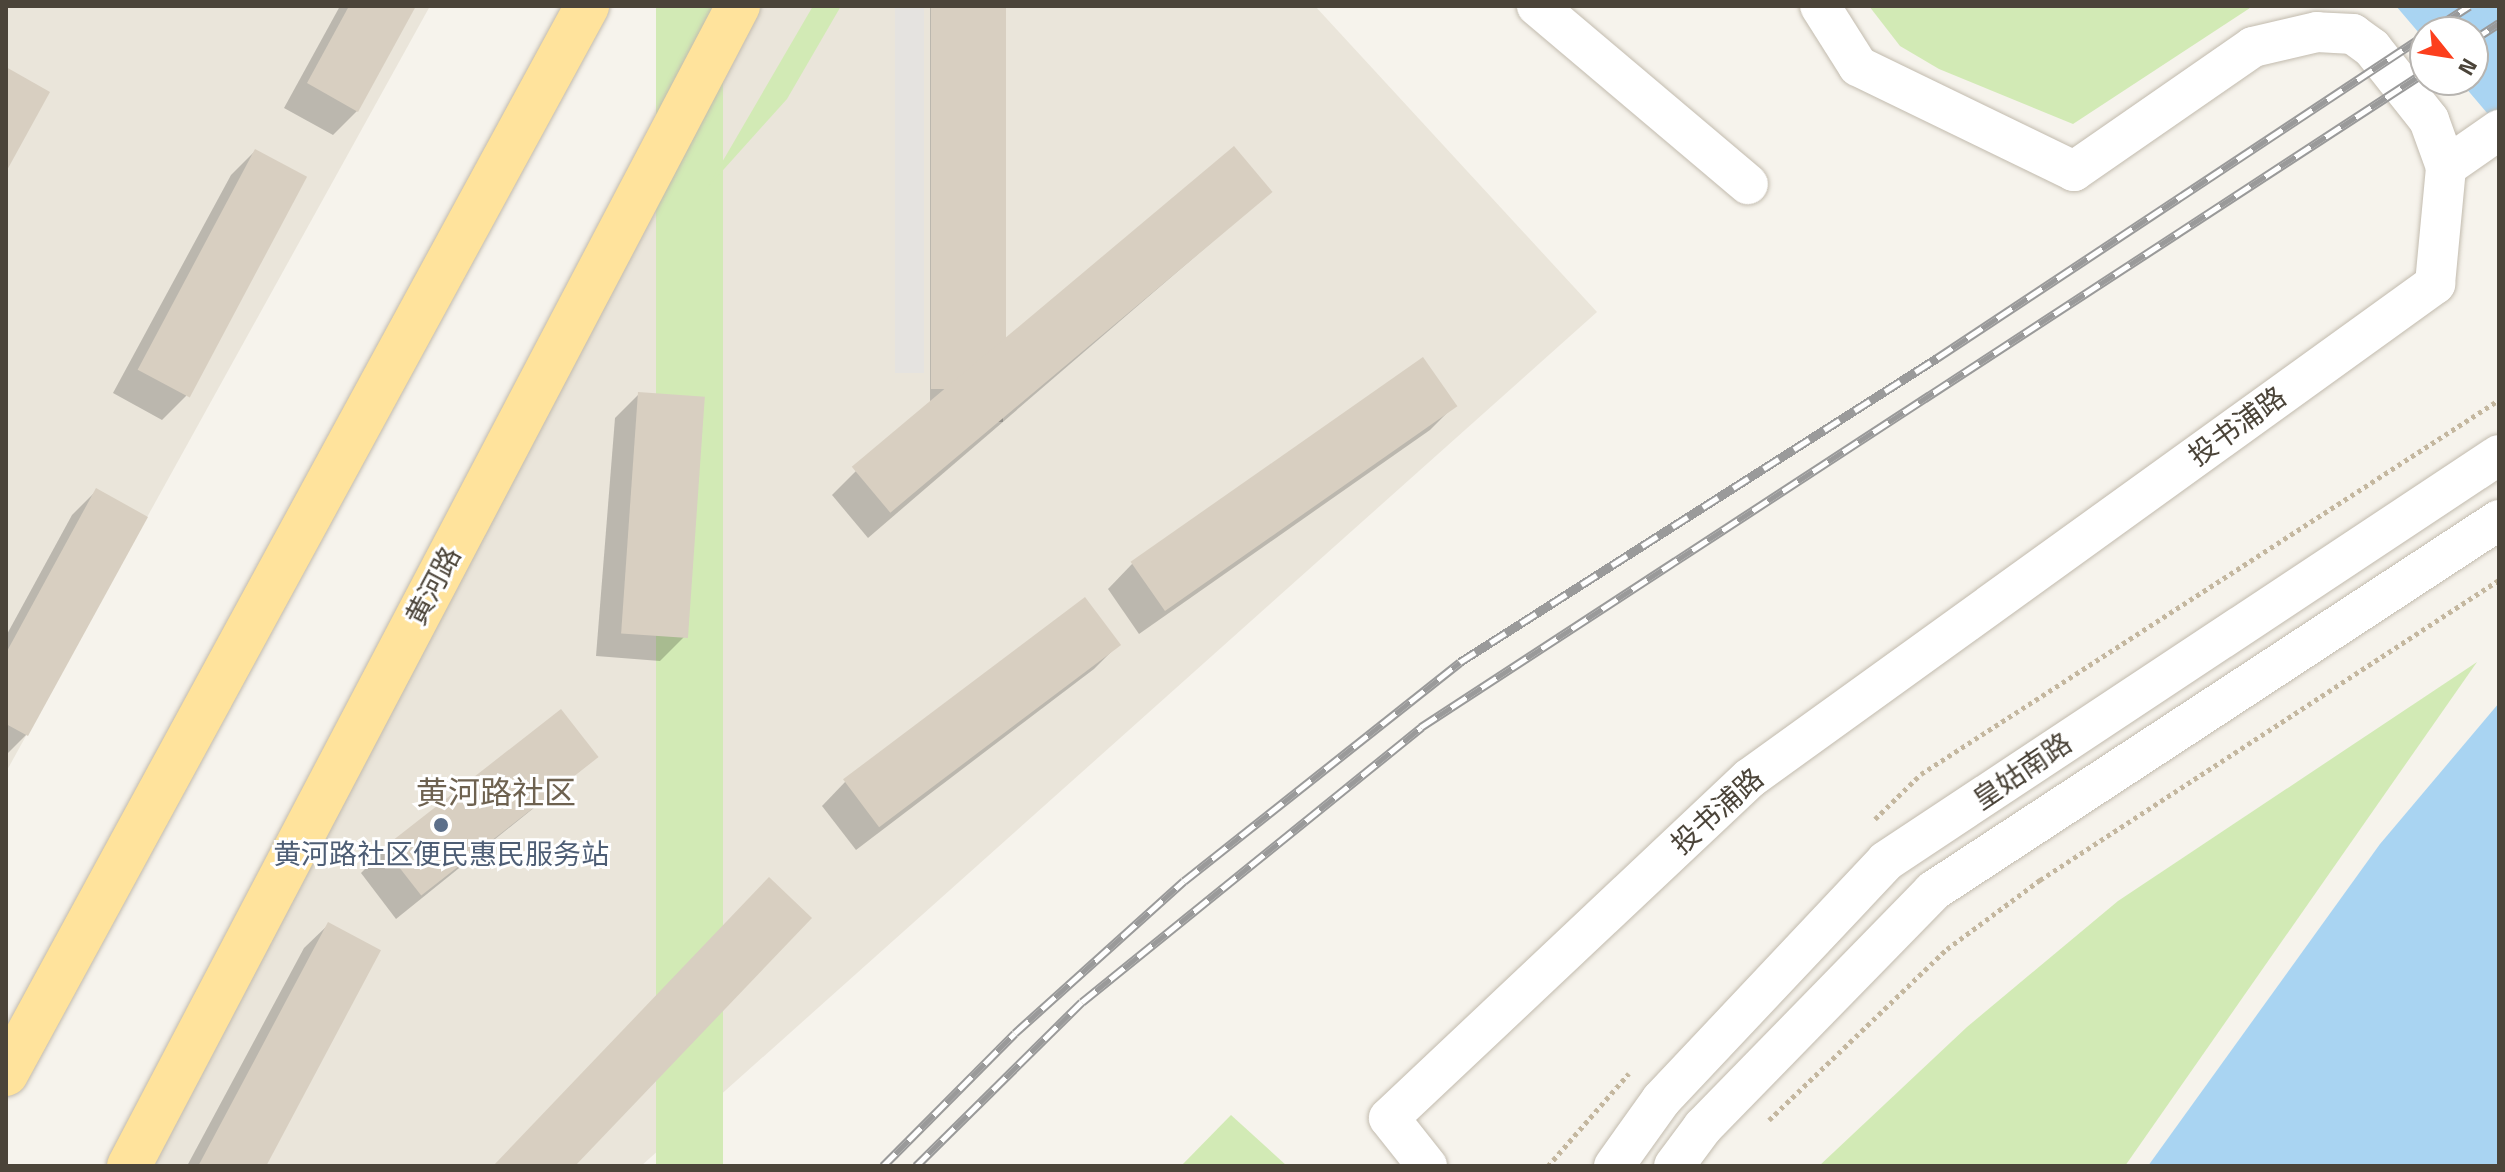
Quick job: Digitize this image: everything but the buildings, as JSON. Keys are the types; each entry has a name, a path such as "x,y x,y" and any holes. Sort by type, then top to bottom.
{"main road":[{"path":"6,1074 587,6"},
{"name":"黄河路","path":"129,1166 738,6"}],"street":[{"path":"1537,6 1748,184"},
{"name":"投书浦路","path":"1427,1166 1389,1118 1750,778 2435,284 2446,167 2429,120 2372,48 2353,34 2317,32 2253,47 2074,171 1858,66 1820,6"},
{"path":"2446,167 2499,130"},
{"name":"皇姑南路","path":"1614,1166 1661,1100 1886,861 2499,455"},
{"name":"皇姑南路","path":"1674,1166 1703,1127 1933,891 2488,526"}],"path":[{"path":"1763,1126 1947,949 2028,888 2499,580"}],"shaded area":[{"path":"6,6 430,6 6,772"},
{"path":"762,6 1315,6 1597,312 641,1166 154,1166"},
{"path":"895,6 924,6 924,373 895,373"}],"green space":[{"path":"656,6 723,6 723,1166 656,1166"},
{"path":"813,6 841,6 787,99 707,188"},
{"path":"1869,6 2253,6 2073,124 1939,69 1900,46"},
{"path":"2477,662 2125,1166 1819,1166 1967,1027 2118,901"},
{"path":"1231,1115 1287,1166 1181,1166"}],"water":[{"path":"2396,6 2499,6 2499,127 2473,96 2489,96 2489,16 2409,16 2409,21"},
{"path":"2499,703 2499,1166 2148,1166 2380,844"}],"railway":[{"path":"2454,16 2469,6"},
{"path":"2489,30 2499,23"},
{"path":"883,1166 1015,1033 1184,881 1460,662 1937,358 2409,46"},
{"path":"916,1166 1082,1002 1421,727 2409,82"}],"place":[{"name":"黄河路社区便民惠民服务站","path":"441,825"}],"district":[{"name":"黄河路社区","path":"496,792"}]}
